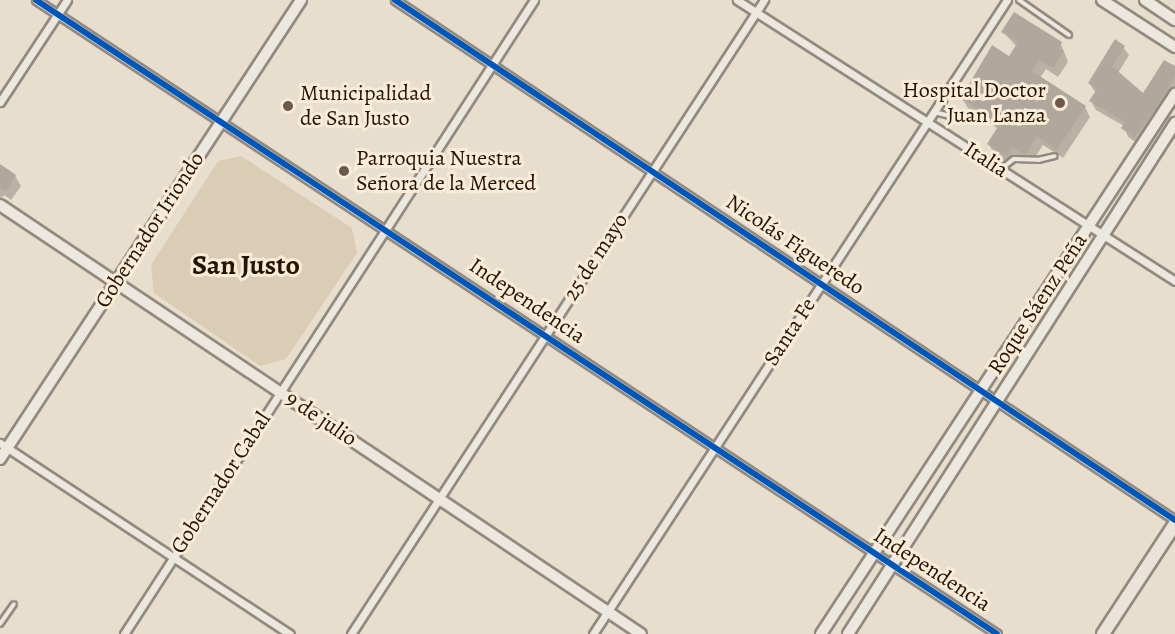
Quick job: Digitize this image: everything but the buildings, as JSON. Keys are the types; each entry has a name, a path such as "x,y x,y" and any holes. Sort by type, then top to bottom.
{"highway":[{"path":"1103,634 1175,522"}],"main road":[{"name":"Gobernador Iriondo","path":"0,459 4,446 116,282 300,0"},
{"path":"1102,0 1175,47"},
{"path":"1145,0 1175,20"},
{"name":"Roque Sáenz Peña","path":"821,634 1175,94"},
{"name":"Roque Sáenz Peña","path":"848,634 1175,123"},
{"name":"9 de julio","path":"0,204 641,634"}],"street":[{"name":"Independencia","path":"36,0 997,634"},
{"path":"0,102 67,0"},
{"name":"Nicolás Figueredo","path":"395,0 1175,522"},
{"name":"Gobernador Cabal","path":"124,634 534,0"},
{"name":"Italia","path":"737,0 1175,281"},
{"name":"25 de mayo","path":"351,634 764,0"},
{"name":"Santa Fe","path":"593,634 1007,0"},
{"path":"4,446 291,634"}],"lane":[{"path":"1019,0 1069,35"},
{"path":"934,112 962,119 976,117"},
{"path":"1000,169 1014,159 1038,160 1055,156"},
{"path":"0,624 14,604"}],"shaded area":[{"path":"241,156 352,228 357,253 286,359 260,366 154,293 151,265 218,161"}],"cycle path":[{"path":"36,0 997,634"},
{"path":"395,0 1175,520"}],"place":[{"name":"Hospital Doctor Juan Lanza","path":"1060,103"},
{"name":"Municipalidad de San Justo","path":"288,106"},
{"name":"Parroquia Nuestra Señora de la Merced","path":"344,171"}],"district":[{"name":"San Justo","path":"246,265"}]}
